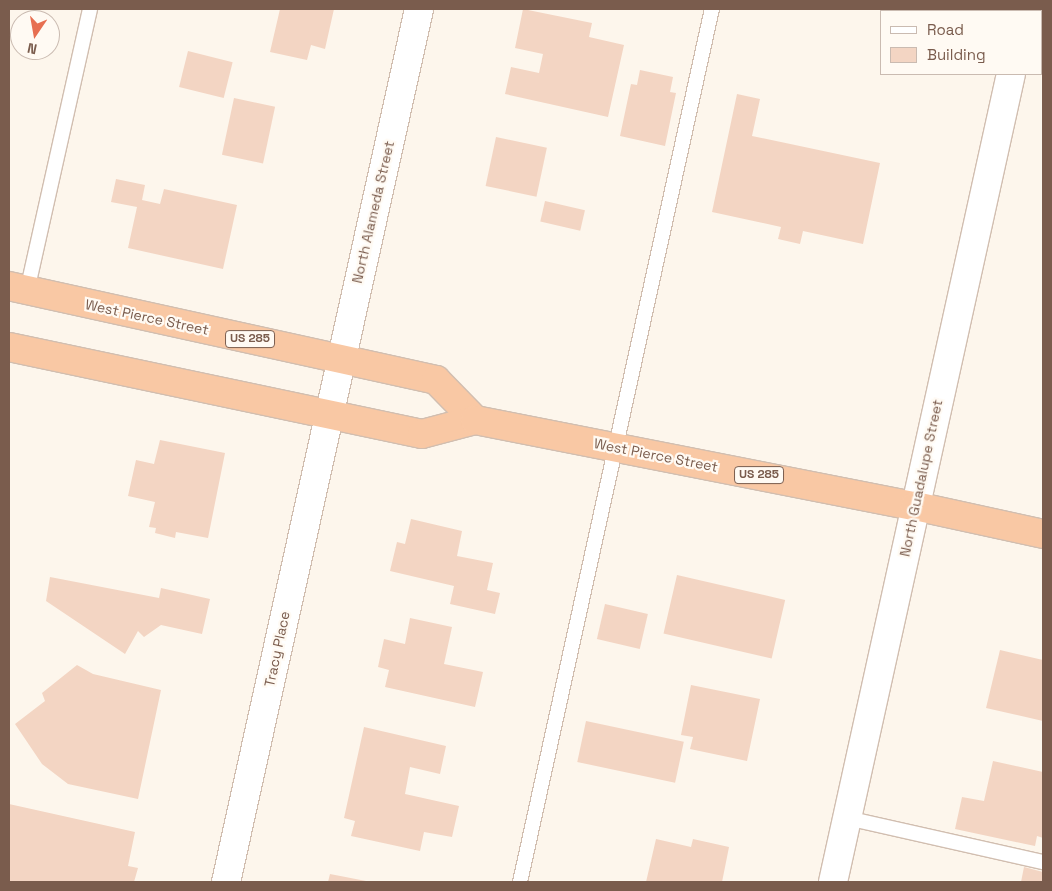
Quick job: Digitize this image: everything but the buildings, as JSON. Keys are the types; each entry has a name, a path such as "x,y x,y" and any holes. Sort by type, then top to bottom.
{"highway":[{"name":"West Pierce Street","path":"18,288 436,380 475,420"},
{"name":"West Pierce Street","path":"9,347 328,416 422,434 475,420 915,506 1043,534"}],"street":[{"name":"North Alameda Street","path":"328,416 419,9"},
{"name":"North Guadalupe Street","path":"833,882 1011,75"},
{"name":"Tracy Place","path":"226,882 328,416"}],"lane":[{"path":"18,288 90,9"},
{"path":"520,882 712,9"},
{"path":"847,818 1043,862"}]}
